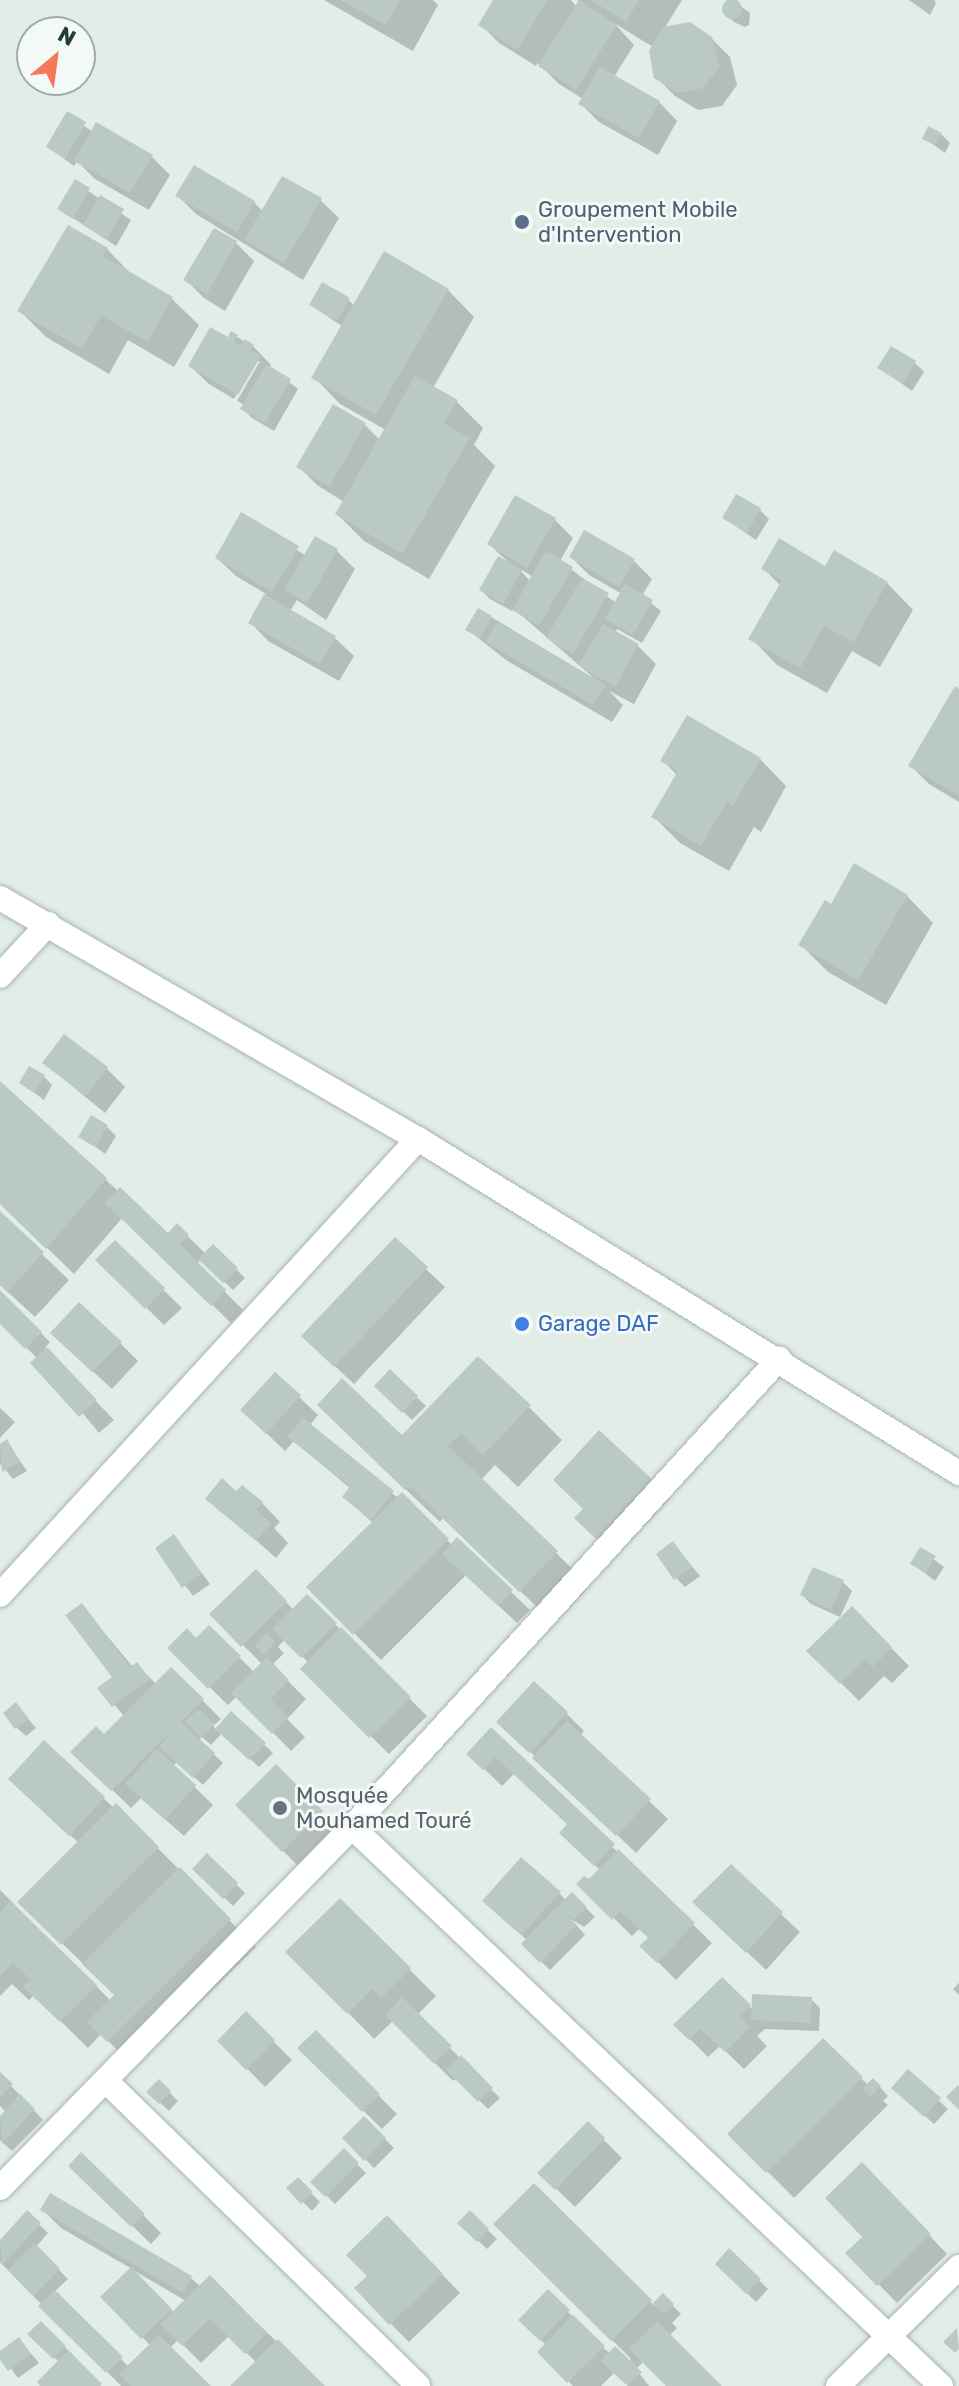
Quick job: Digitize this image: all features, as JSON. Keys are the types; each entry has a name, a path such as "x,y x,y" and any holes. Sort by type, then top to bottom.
{"street":[{"path":"0,898 418,1139 779,1359 959,1473"},
{"path":"0,976 48,924"},
{"path":"0,1595 418,1139"},
{"path":"0,2188 352,1827 779,1359"},
{"path":"352,1827 941,2386"},
{"path":"106,2081 418,2386"},
{"path":"838,2386 959,2267"}],"building":[{"path":"728,-1 736,-1 742,9 736,19 728,19 722,13 722,5"},
{"path":"341,0 400,0 386,25"},
{"path":"493,0 548,0 517,50 478,25"},
{"path":"579,0 617,25 576,90 538,66"},
{"path":"591,0 639,0 626,22"},
{"path":"690,22 712,37 720,66 703,88 678,93 654,78 649,51 663,27"},
{"path":"600,67 660,101 639,138 578,104"},
{"path":"67,111 86,122 65,159 46,147"},
{"path":"96,122 153,155 130,193 74,161"},
{"path":"928,126 942,133 935,145 922,139"},
{"path":"194,165 255,201 237,232 175,196"},
{"path":"282,176 322,198 284,263 244,240"},
{"path":"75,179 90,188 73,219 57,209"},
{"path":"100,195 124,209 107,239 83,225"},
{"path":"68,225 108,248 103,256 173,297 147,342 101,315 82,349 17,311"},
{"path":"214,228 237,241 207,294 183,280"},
{"path":"384,251 449,289 376,415 311,378"},
{"path":"322,282 350,298 337,321 309,305"},
{"path":"210,327 228,337 231,331 238,335 234,342 241,346 245,339 254,345 251,350 261,356 238,395 188,366"},
{"path":"891,346 916,361 903,384 877,368"},
{"path":"266,364 291,379 265,423 240,409"},
{"path":"415,376 458,400 444,423 470,438 402,554 335,514"},
{"path":"333,404 366,423 329,487 296,467"},
{"path":"736,494 761,508 747,533 722,518"},
{"path":"515,495 556,518 527,568 487,544"},
{"path":"241,512 299,546 272,592 215,558"},
{"path":"584,530 635,559 619,587 569,557"},
{"path":"315,536 338,549 307,603 284,590"},
{"path":"779,538 825,566 834,550 888,582 853,642 824,626 800,668 748,639 782,580 761,569"},
{"path":"546,551 573,567 539,626 512,610"},
{"path":"498,556 522,570 503,604 479,590"},
{"path":"582,578 609,593 573,654 546,638"},
{"path":"625,584 653,600 633,635 605,619"},
{"path":"264,594 336,636 320,664 248,623"},
{"path":"478,608 492,616 480,638 465,630"},
{"path":"497,622 606,685 593,705 485,642"},
{"path":"603,624 639,644 615,687 578,665"},
{"path":"955,686 959,689 959,796 908,766"},
{"path":"687,715 761,758 733,806 727,802 701,846 651,817 678,771 660,761"},
{"path":"854,863 908,895 858,980 798,945 825,900 831,904"},
{"path":"64,1034 108,1067 86,1096 42,1063"},
{"path":"29,1066 45,1075 34,1093 19,1083"},
{"path":"0,1081 107,1178 46,1249 0,1204"},
{"path":"91,1115 108,1125 95,1147 78,1137"},
{"path":"120,1187 168,1233 177,1223 189,1235 180,1245 226,1290 211,1306 105,1203"},
{"path":"0,1211 44,1252 7,1292 0,1285"},
{"path":"395,1237 428,1267 334,1367 301,1336"},
{"path":"115,1240 165,1288 145,1309 95,1260"},
{"path":"213,1244 238,1268 223,1283 198,1259"},
{"path":"0,1290 42,1332 25,1349 0,1324"},
{"path":"79,1302 122,1342 92,1372 50,1333"},
{"path":"47,1347 97,1400 79,1417 30,1363"},
{"path":"478,1356 531,1405 483,1455 461,1433 448,1446 558,1551 519,1592 409,1486 405,1490 317,1405 342,1378 402,1435"},
{"path":"390,1369 418,1396 402,1413 374,1386"},
{"path":"275,1372 301,1395 266,1434 240,1410"},
{"path":"303,1418 394,1491 371,1520 342,1497 350,1486 287,1437"},
{"path":"599,1430 652,1479 596,1539 574,1518 583,1509 553,1480"},
{"path":"7,1439 20,1462 2,1472 0,1444"},
{"path":"222,1478 236,1491 242,1485 263,1502 256,1510 271,1523 256,1541 205,1499"},
{"path":"402,1492 449,1539 353,1635 306,1587"},
{"path":"174,1534 202,1574 182,1588 155,1548"},
{"path":"457,1537 513,1590 498,1606 442,1554"},
{"path":"673,1541 692,1567 674,1580 656,1554"},
{"path":"920,1547 936,1556 926,1573 910,1564"},
{"path":"813,1567 844,1580 831,1610 800,1595"},
{"path":"256,1569 287,1601 241,1647 209,1614"},
{"path":"307,1594 337,1623 301,1658 272,1629"},
{"path":"82,1603 130,1667 137,1662 150,1679 112,1707 97,1688 112,1677 65,1615"},
{"path":"852,1606 892,1647 872,1667 865,1659 840,1684 806,1651"},
{"path":"209,1625 241,1656 208,1689 167,1648 187,1628 196,1638"},
{"path":"341,1627 411,1697 369,1738 300,1669"},
{"path":"267,1633 276,1642 264,1655 254,1645"},
{"path":"267,1657 289,1680 270,1699 288,1717 272,1734 231,1693"},
{"path":"171,1667 204,1699 181,1722 215,1753 193,1778 159,1747 173,1729 111,1791 70,1752 96,1726 104,1734"},
{"path":"534,1681 568,1712 529,1753 496,1722"},
{"path":"16,1702 29,1719 15,1729 3,1713"},
{"path":"198,1709 214,1724 201,1738 185,1722"},
{"path":"231,1711 266,1743 249,1760 215,1729"},
{"path":"567,1721 651,1799 616,1836 532,1758"},
{"path":"491,1727 615,1844 594,1866 559,1833 567,1824 495,1757 483,1770 466,1754"},
{"path":"44,1740 105,1797 69,1836 8,1779"},
{"path":"157,1749 196,1785 165,1820 125,1784"},
{"path":"276,1764 323,1811 282,1852 235,1805"},
{"path":"116,1803 159,1847 61,1945 17,1902"},
{"path":"618,1849 695,1923 657,1963 639,1946 648,1938 620,1911 612,1920 576,1884 584,1876 589,1879"},
{"path":"207,1853 238,1883 223,1899 192,1869"},
{"path":"521,1857 561,1892 521,1935 482,1901"},
{"path":"731,1864 783,1912 746,1953 692,1902"},
{"path":"180,1867 231,1919 107,2042 87,2022 114,1995 82,1964"},
{"path":"572,1892 587,1907 574,1920 559,1905"},
{"path":"340,1898 411,1968 381,1998 372,1989 347,2014 285,1952"},
{"path":"10,1901 97,1985 60,2022 23,1987 30,1979 13,1963 0,1976 0,1912"},
{"path":"558,1905 577,1925 540,1963 521,1944"},
{"path":"722,1977 751,2005 740,2017 750,2027 725,2052 700,2029 689,2040 673,2025"},
{"path":"752,1994 812,1997 811,2023 751,2020"},
{"path":"402,1997 452,2046 434,2064 385,2015"},
{"path":"246,2011 275,2040 246,2070 217,2041"},
{"path":"316,2030 380,2094 362,2112 297,2048"},
{"path":"823,2038 863,2077 766,2173 727,2134"},
{"path":"461,2055 493,2088 478,2102 446,2070"},
{"path":"908,2069 941,2098 924,2117 891,2088"},
{"path":"0,2072 13,2084 0,2097"},
{"path":"873,2078 881,2086 870,2097 862,2089"},
{"path":"159,2079 171,2091 159,2104 146,2092"},
{"path":"959,2087 959,2110 946,2097"},
{"path":"20,2094 35,2109 2,2144 0,2116"},
{"path":"364,2116 386,2138 364,2161 342,2138"},
{"path":"588,2121 605,2138 555,2190 537,2173"},
{"path":"344,2148 359,2163 325,2197 310,2182"},
{"path":"81,2152 145,2214 131,2227 68,2166"},
{"path":"862,2162 931,2234 877,2286 845,2253 862,2237 825,2198"},
{"path":"298,2177 313,2192 301,2204 286,2188"},
{"path":"534,2183 652,2300 611,2341 493,2224"},
{"path":"50,2193 192,2276 183,2293 40,2210"},
{"path":"27,2210 41,2223 2,2265 0,2240"},
{"path":"470,2210 489,2229 477,2242 457,2223"},
{"path":"387,2215 443,2274 389,2325 354,2288 367,2276 346,2255"},
{"path":"35,2243 60,2269 33,2296 8,2270"},
{"path":"729,2248 761,2279 746,2294 715,2264"},
{"path":"131,2267 172,2309 141,2339 100,2297"},
{"path":"210,2275 267,2333 245,2354 210,2319 182,2346 160,2324"},
{"path":"548,2289 570,2310 540,2341 518,2320"},
{"path":"55,2290 123,2357 106,2373 38,2306"},
{"path":"663,2293 674,2304 664,2314 653,2303"},
{"path":"573,2315 605,2346 567,2383 537,2352"},
{"path":"41,2321 66,2346 53,2359 27,2334"},
{"path":"657,2321 722,2386 666,2386 629,2349"},
{"path":"957,2328 959,2349 955,2353 943,2342"},
{"path":"159,2335 211,2386 131,2386 119,2374"},
{"path":"19,2337 31,2354 8,2371 0,2360 0,2351"},
{"path":"278,2339 325,2386 230,2386"},
{"path":"615,2346 642,2372 628,2386 600,2361"},
{"path":"68,2350 102,2384 40,2386 37,2382"}],"place":[{"name":"Groupement Mobile d'Intervention","path":"522,222"},
{"name":"Garage DAF","path":"522,1324"},
{"name":"Mosquée Mouhamed Touré","path":"280,1808"}]}
